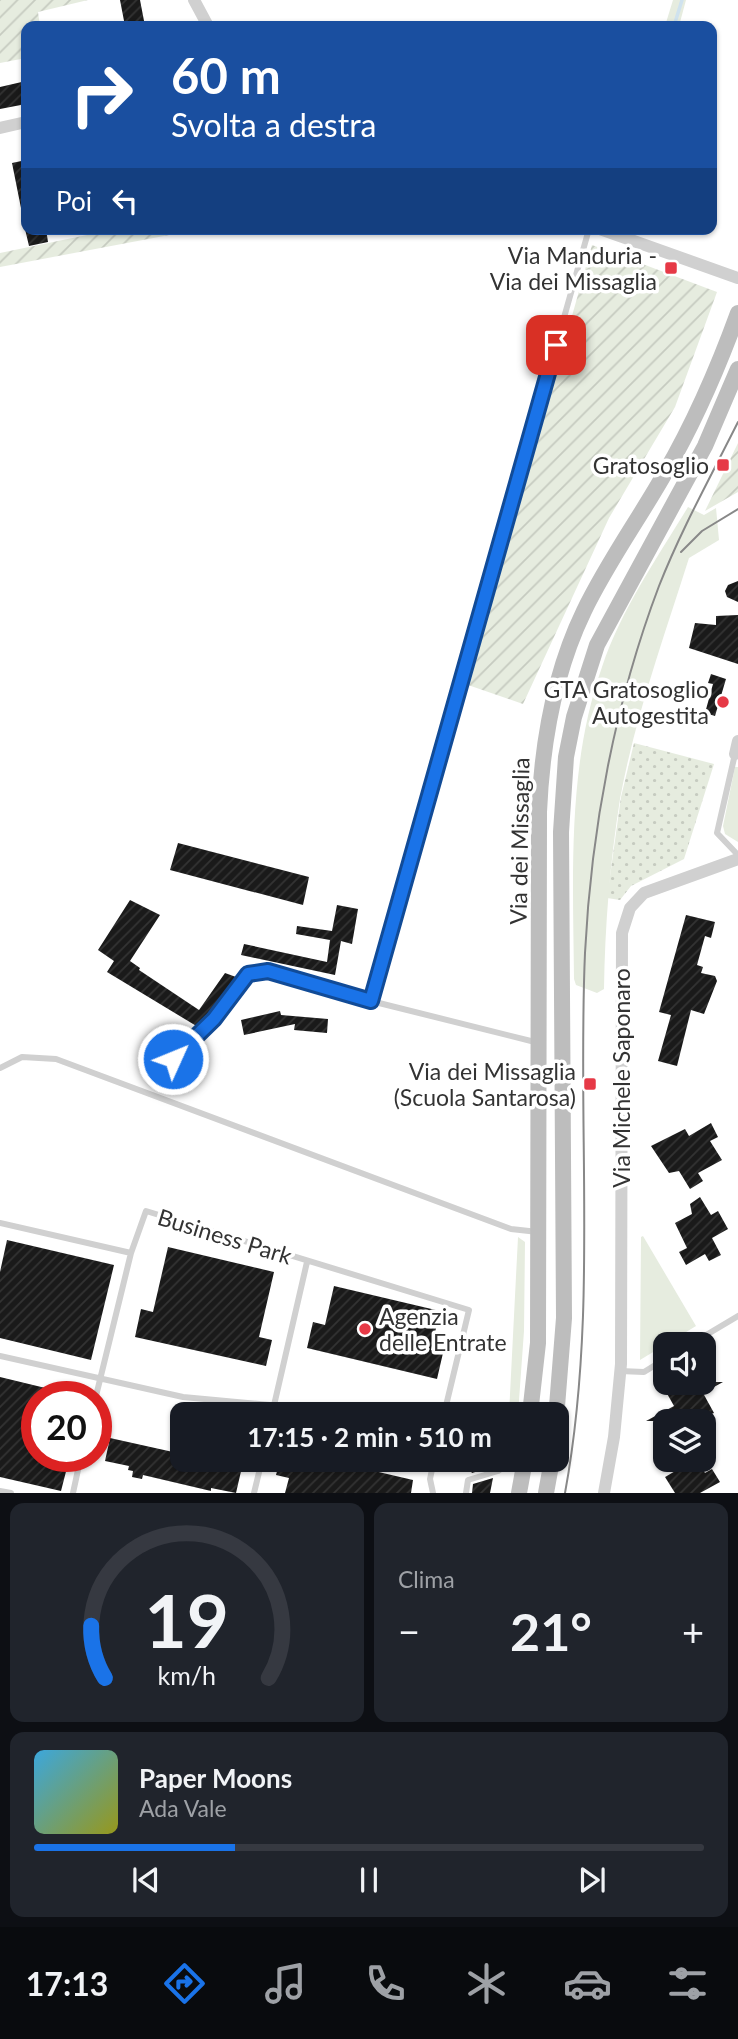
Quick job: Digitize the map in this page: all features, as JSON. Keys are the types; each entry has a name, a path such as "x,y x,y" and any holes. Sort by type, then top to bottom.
{"main road":[{"name":"Via dei Missaglia","path":"531,1402 538,1343 541,767 556,693 584,611 667,470 707,389 738,313"},
{"name":"Via dei Missaglia","path":"557,1402 564,1318 561,832 566,757 584,680 597,645 705,446 738,369"},
{"path":"519,1493 523,1472"},
{"path":"546,1493 550,1472"}],"street":[{"path":"194,0 205,21"},
{"path":"0,128 21,123"},
{"path":"617,235 738,278"},
{"name":"Via Michele Saponaro","path":"604,1493 614,1437 620,1371 622,933 630,908 644,893 738,857"}],"lane":[{"path":"371,1001 587,235"},
{"path":"737,751 726,785 717,832 738,857"},
{"path":"173,1059 214,1019 248,974 268,971 371,1001 541,1043"},
{"path":"0,1069 22,1057 56,1059 511,1229 539,1232"},
{"name":"Business Park","path":"99,1381 131,1253 146,1211 469,1310 447,1402"},
{"path":"0,1223 131,1253"},
{"name":"Business Park","path":"275,1402 307,1262"},
{"path":"711,1332 736,1317 738,1326"},
{"path":"0,1356 183,1397 234,1402"},
{"path":"620,1371 644,1372 653,1366"},
{"path":"73,1493 78,1472"},
{"path":"254,1493 259,1472"},
{"path":"431,1472 433,1493"},
{"path":"466,1493 468,1480 495,1472"},
{"path":"0,1491 11,1493"}],"shaded area":[{"path":"0,0 88,0 38,12 39,21 21,21 21,59 0,63"},
{"path":"673,0 686,0 680,21 667,21"},
{"path":"87,235 169,235 0,267 0,253"},
{"path":"592,245 717,292 675,407 609,518 523,704 468,685"},
{"path":"738,443 738,492 705,511"},
{"path":"688,507 704,515 716,508 719,540 689,558 634,738 626,768 613,846 604,989 597,993 576,985 574,979 574,821 583,743 602,667 619,625"},
{"path":"634,743 714,764 684,859 631,886 620,900 607,898 621,797"},
{"path":"735,767 738,767 738,842 725,834 723,826"},
{"path":"643,1236 696,1326 686,1332 653,1332 653,1352 640,1360"},
{"path":"518,1237 525,1242 524,1331 519,1402 510,1402"}],"building":[{"path":"120,0 140,0 144,21 124,21"},
{"path":"21,82 21,105 0,109 0,87"},
{"path":"21,161 21,208 12,163"},
{"path":"26,235 47,235 48,242 29,246"},
{"path":"738,581 738,602 727,597 725,591 728,585"},
{"path":"738,615 738,664 689,648 695,623 716,625 716,616"},
{"path":"711,674 726,679 715,716 705,713 713,684 708,683"},
{"path":"178,843 309,877 303,905 170,870"},
{"path":"130,900 160,915 130,961 140,968 139,970 199,1010 225,973 236,977 198,1027 107,972 114,961 98,950"},
{"path":"337,905 358,909 352,944 341,941 335,975 241,955 244,944 327,962 330,940 296,934 297,926 332,931"},
{"path":"686,915 715,922 711,938 705,936 697,965 703,967 701,973 715,976 717,981 704,1014 691,1010 677,1066 658,1061 671,1015 659,1012"},
{"path":"280,1011 281,1015 328,1019 327,1033 294,1030 295,1024 244,1035 241,1020"},
{"path":"711,1123 718,1137 710,1141 722,1160 698,1173 703,1181 690,1189 679,1171 669,1173 651,1146 685,1129 689,1136"},
{"path":"700,1197 711,1215 718,1211 728,1229 712,1238 721,1255 709,1261 705,1254 686,1265 679,1252 687,1248 675,1223 692,1214 690,1204"},
{"path":"7,1240 114,1265 91,1360 0,1338 0,1272"},
{"path":"168,1247 274,1272 259,1337 272,1340 266,1366 135,1337 141,1309 153,1312"},
{"path":"334,1286 440,1311 431,1350 443,1353 437,1379 307,1348 313,1322 325,1325"},
{"path":"0,1377 21,1382 21,1472 66,1472 61,1491 0,1477"},
{"path":"668,1395 704,1395 712,1409 668,1409 674,1406"},
{"path":"112,1438 170,1451 170,1472 241,1472 236,1493 211,1488 211,1491 143,1475 142,1479 132,1477 133,1471 128,1470 129,1466 112,1462"},
{"path":"277,1472 379,1472 413,1480 411,1493 285,1493 289,1478 276,1475"},
{"path":"674,1472 714,1472 720,1482 700,1493 675,1493 665,1477"},
{"path":"493,1478 490,1493 472,1493 473,1484"}],"waterway":[{"path":"676,21 682,0"}],"tram line":[{"path":"565,1493 581,1358 584,1291 585,953 599,813 618,721 643,630 668,565 738,422"},
{"path":"681,552 702,531 738,509"}],"place":[{"name":"Via Manduria - Via dei Missaglia","path":"671,268"},
{"name":"Gratosoglio","path":"723,465"},
{"name":"GTA Gratosoglio Autogestita","path":"723,702"},
{"name":"Via dei Missaglia (Scuola Santarosa)","path":"590,1084"},
{"name":"Agenzia delle Entrate","path":"365,1329"}],"route":[{"path":"173,1059 214,1019 248,974 268,971 371,1001 556,345"}]}
